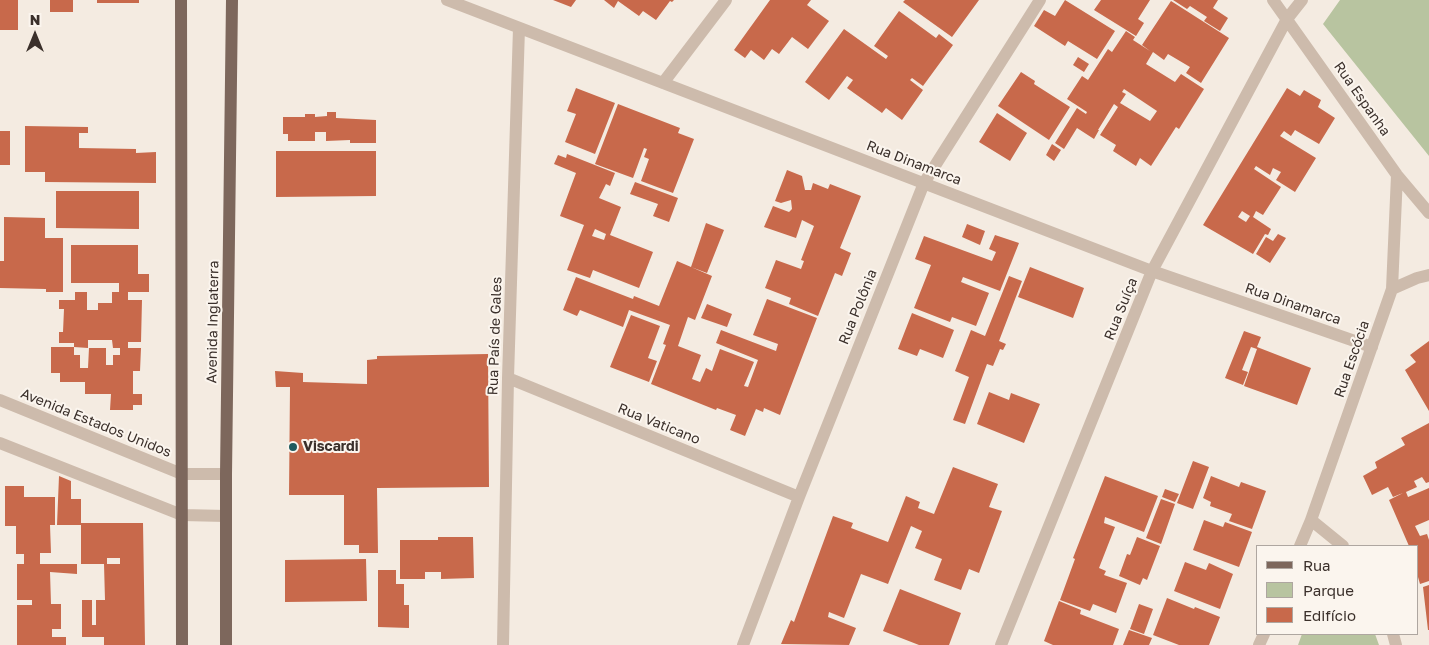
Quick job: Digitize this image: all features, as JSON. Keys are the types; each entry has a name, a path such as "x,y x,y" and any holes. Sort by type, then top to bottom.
{"main road":[{"path":"180,0 182,645"},
{"name":"Avenida Inglaterra","path":"226,645 226,474 232,0"}],"street":[{"name":"Rua Dinamarca","path":"447,0 1152,271 1372,347"},
{"path":"663,83 726,0"},
{"name":"Rua Polônia","path":"743,645 798,497 924,183 1040,0"},
{"name":"Rua Espanha","path":"1274,0 1397,175 1429,213"},
{"name":"Rua Suíça","path":"1000,645 1152,271 1287,19 1302,0"},
{"name":"Rua País de Gales","path":"504,645 508,378 520,28"},
{"name":"Rua Escócia","path":"1300,545 1311,520 1392,289 1397,175"},
{"path":"1392,289 1429,275"},
{"name":"Rua Vaticano","path":"508,378 798,497"},
{"name":"Avenida Estados Unidos","path":"0,400 182,474"},
{"path":"0,443 182,515 226,516"},
{"path":"182,474 226,474"},
{"path":"1311,520 1342,545"}],"green space":[{"path":"1340,0 1429,0 1429,156 1323,24"},
{"path":"1302,635 1375,635 1379,645 1298,645"}],"building":[{"path":"0,0 18,0 18,30 0,30"},
{"path":"50,0 73,0 73,12 50,12"},
{"path":"97,0 139,0 139,3 97,3"},
{"path":"553,0 576,0 571,7"},
{"path":"604,0 674,0 670,1 656,20 643,11 639,16 618,1 614,8"},
{"path":"770,0 811,0 807,5 829,21 808,49 792,37 779,54 772,49 764,60 751,50 745,58 734,50"},
{"path":"905,0 979,0 952,37 903,2"},
{"path":"1065,0 1115,31 1097,59 1068,41 1065,46 1034,26 1044,10 1055,16"},
{"path":"1101,0 1150,0 1138,19 1144,23 1136,36 1094,10"},
{"path":"1173,0 1218,0 1213,8 1228,18 1220,31 1204,21 1207,17 1190,6 1187,9"},
{"path":"1171,1 1229,38 1201,83 1186,73 1190,67 1168,54 1164,60 1153,52 1146,64 1175,82 1181,74 1204,89 1179,129 1176,127 1151,166 1140,158 1136,166 1113,151 1116,145 1100,135 1118,107 1114,104 1094,139 1077,128 1064,149 1055,143 1077,108 1086,114 1087,112 1067,99 1082,76 1088,80 1108,49 1112,52 1126,31 1135,37 1133,40 1150,51 1142,45","holes":["1124,89 1157,111 1150,121 1120,103 1126,94 1122,92"]},
{"path":"899,11 936,38 939,34 953,45 923,86 912,78 910,80 923,90 902,120 886,108 882,113 847,88 853,80 847,76 829,100 805,82 844,29 886,59 888,56 874,46"},
{"path":"1078,57 1089,64 1084,72 1073,65"},
{"path":"1021,72 1035,81 1034,84 1070,107 1049,140 998,106"},
{"path":"576,88 615,103 595,154 565,142 576,114 567,111"},
{"path":"1287,88 1300,96 1304,90 1321,100 1318,107 1335,118 1319,144 1295,130 1291,136 1284,131 1280,136 1316,158 1295,192 1276,180 1281,172 1273,168 1270,175 1256,166 1254,169 1281,187 1263,215 1256,211 1253,217 1271,229 1268,235 1265,234 1253,254 1203,225","holes":["1242,211 1250,216 1246,222 1238,217"]},
{"path":"618,104 680,128 678,133 694,139 673,193 641,181 649,159 644,157 647,149 644,148 633,178 595,164"},
{"path":"327,112 336,112 336,118 376,120 376,143 350,143 350,140 326,141 326,132 315,132 315,141 288,141 288,134 283,134 283,117 305,117 305,114 315,114 315,117 327,116"},
{"path":"997,113 1027,133 1010,161 979,142"},
{"path":"25,126 88,127 88,133 79,133 79,148 136,149 136,153 156,152 156,183 45,182 45,172 25,172"},
{"path":"0,131 10,131 10,165 0,165"},
{"path":"1052,144 1061,150 1054,161 1046,155"},
{"path":"276,151 376,151 376,196 276,197"},
{"path":"567,154 615,173 610,186 606,184 599,198 621,207 610,235 653,252 639,288 593,270 590,278 567,270 584,225 560,216 576,173 554,164 558,155 566,158","holes":["595,229 606,234 604,240 592,236"]},
{"path":"787,170 802,176 805,190 811,190 813,183 828,189 830,184 861,196 840,248 851,253 842,276 835,273 818,316 789,304 791,298 765,288 776,260 801,269 804,261 801,260 814,226 802,220 796,238 764,227 773,206 789,212 792,209 791,200 781,203 775,201"},
{"path":"635,182 678,198 669,222 653,216 658,204 630,194"},
{"path":"56,191 139,191 139,229 56,228"},
{"path":"4,217 45,218 45,238 63,238 63,292 46,292 46,289 0,288 0,261 4,261"},
{"path":"706,223 724,230 707,273 691,267"},
{"path":"967,224 985,231 980,245 962,237"},
{"path":"1278,234 1286,238 1270,263 1256,254 1266,237 1273,241"},
{"path":"995,235 1019,243 1000,291 963,277 961,282 989,293 976,326 952,317 950,322 914,308 931,265 915,259 924,236 992,261 996,252 989,249"},
{"path":"71,245 138,245 138,274 149,274 149,292 128,292 128,300 142,300 141,342 128,342 128,348 141,348 140,371 133,371 133,394 142,394 142,405 133,405 133,410 110,410 111,394 85,394 85,382 60,382 60,373 51,373 51,347 74,347 74,343 59,343 59,332 63,332 64,309 59,309 59,300 75,300 75,292 87,292 87,310 98,310 98,303 112,303 112,292 119,292 119,283 71,283","holes":["88,340 112,340 113,348 120,348 120,355 113,355 113,365 106,365 106,348 89,348 88,368 80,368 80,355 74,355 74,347 88,348"]},
{"path":"677,261 712,276 695,320 688,317 678,346 701,355 692,379 700,382 706,368 712,371 720,349 754,362 744,386 748,387 758,360 716,343 721,330 776,351 778,344 753,335 767,299 817,318 780,415 764,408 763,412 756,409 745,436 730,430 736,415 717,408 716,410 651,384 666,345 663,344 670,325 629,310 623,327 580,310 577,316 563,310 576,277 633,299 634,296 659,306"},
{"path":"1030,267 1084,288 1073,318 1018,297"},
{"path":"1009,276 1022,281 999,341 1006,344 1003,350 1000,349 993,366 987,364 965,424 953,420 969,377 955,371 971,330 985,336"},
{"path":"707,304 732,314 727,327 701,318"},
{"path":"912,313 954,330 943,358 920,349 917,356 898,349"},
{"path":"631,315 660,326 648,358 657,361 649,382 610,367"},
{"path":"1244,331 1261,337 1257,347 1311,368 1297,405 1244,386 1257,349 1251,347 1242,370 1248,372 1243,385 1225,378"},
{"path":"1429,341 1429,411 1405,370 1416,362 1410,355"},
{"path":"488,354 489,487 377,488 378,553 359,553 359,545 344,545 344,495 289,495 290,387 276,387 275,371 303,373 303,382 367,384 367,360 377,359 377,356"},
{"path":"989,392 1009,400 1011,393 1040,404 1024,443 977,424"},
{"path":"1429,423 1429,482 1426,483 1422,477 1414,481 1417,487 1406,492 1408,497 1429,488 1429,520 1415,526 1420,536 1427,534 1429,540 1429,581 1420,584 1419,545 1409,545 1389,500 1403,493 1393,497 1388,487 1372,495 1363,476 1377,468 1375,462 1405,445 1401,438"},
{"path":"1193,461 1209,467 1193,509 1177,503"},
{"path":"953,467 998,484 989,507 1002,511 979,573 969,569 961,590 934,580 942,559 915,548 922,531 911,526 888,584 861,574 844,618 829,612 828,617 856,628 849,645 781,644 791,620 794,622 833,516 853,523 851,528 888,542 906,496 920,502 918,508 934,514"},
{"path":"59,476 71,481 71,499 81,499 81,523 143,523 145,645 104,645 104,637 82,637 82,600 92,600 92,625 96,625 96,600 105,600 104,564 81,564 81,525 57,525","holes":["107,558 120,558 120,564 107,564"]},
{"path":"1105,476 1158,496 1144,532 1105,517 1104,523 1115,527 1099,568 1106,571 1104,575 1127,583 1116,613 1093,604 1090,611 1060,600 1075,559 1073,558"},
{"path":"1211,476 1239,487 1241,482 1266,491 1252,529 1229,521 1232,514 1210,506 1211,502 1203,498"},
{"path":"5,486 24,486 24,497 55,497 55,525 50,525 51,553 40,553 40,564 77,564 77,574 50,572 51,604 61,604 61,629 52,629 52,637 66,637 66,645 17,645 17,605 32,605 32,600 17,600 17,564 24,564 24,554 16,554 16,526 5,526"},
{"path":"1165,489 1179,494 1175,502 1162,497"},
{"path":"1161,499 1175,504 1161,544 1146,538"},
{"path":"1204,520 1223,527 1225,522 1252,532 1239,567 1193,550"},
{"path":"438,537 473,537 474,578 441,579 441,572 425,572 425,579 400,579 400,540 438,540"},
{"path":"1137,537 1160,546 1147,580 1143,578 1140,585 1119,576 1127,554 1130,555"},
{"path":"366,559 367,601 285,602 285,560"},
{"path":"1185,562 1206,570 1209,563 1233,574 1220,609 1174,591"},
{"path":"378,570 396,570 396,584 404,584 404,605 409,605 409,628 378,627"},
{"path":"1429,585 1429,630 1428,630 1423,587"},
{"path":"900,589 961,613 949,645 919,645 883,631"},
{"path":"1167,598 1220,617 1209,645 1179,645 1153,635"},
{"path":"1059,601 1081,610 1080,614 1119,629 1113,645 1053,645 1044,641"},
{"path":"1139,604 1153,609 1144,634 1130,629"},
{"path":"1129,630 1152,638 1149,645 1123,645"}],"place":[{"name":"Viscardi","path":"293,447"}]}
